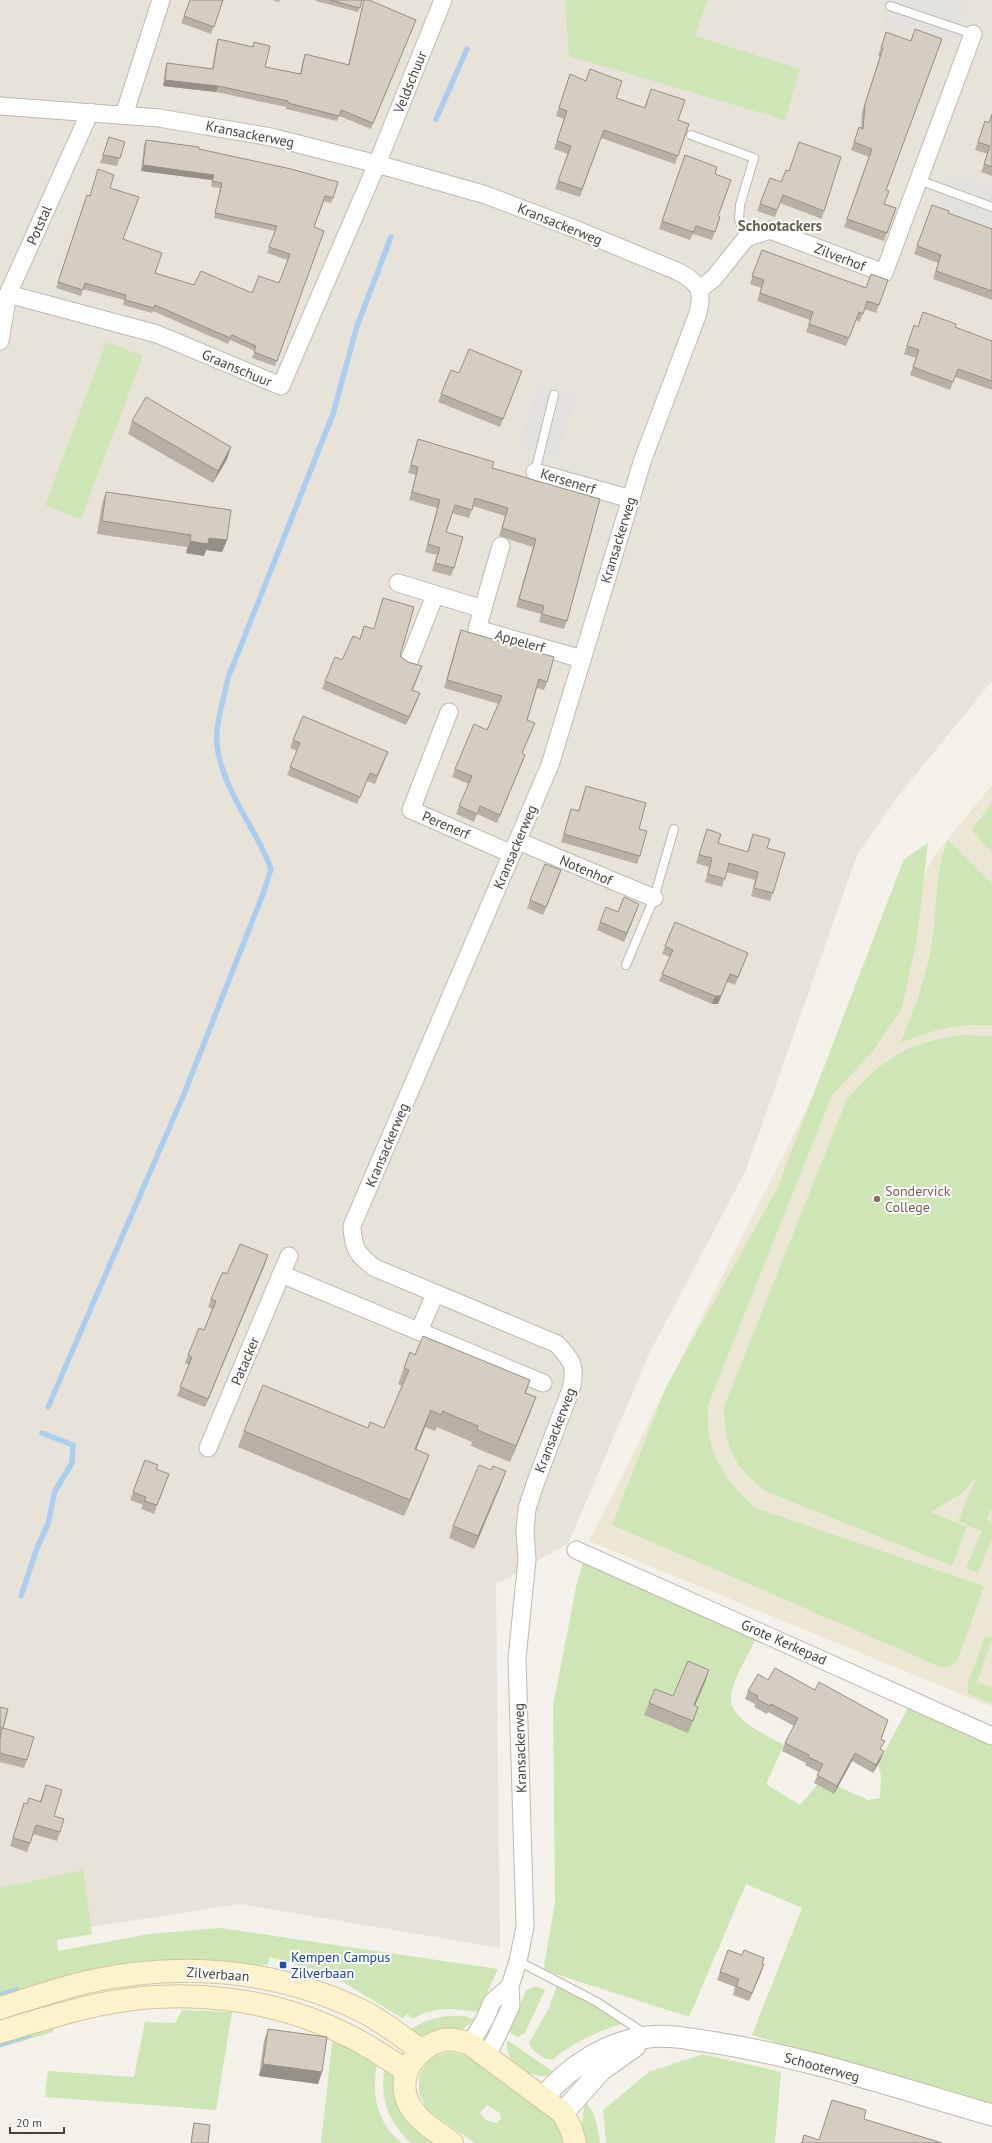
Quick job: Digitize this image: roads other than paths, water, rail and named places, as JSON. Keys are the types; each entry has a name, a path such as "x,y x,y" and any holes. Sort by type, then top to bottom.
{"main road":[{"name":"Zilverbaan","path":"0,2008 104,1978 139,1973 213,1971 278,1980 338,2000 379,2021 422,2051"},
{"name":"Zilverbaan","path":"0,2032 69,2011 110,2002 155,1997 212,1998 268,2006 329,2026 365,2044 407,2071"},
{"path":"452,2143 415,2114 405,2093 407,2071 413,2060 422,2051 444,2040 457,2040 470,2044 563,2113 571,2129 575,2143"}],"street":[{"path":"124,115 161,0"},
{"name":"Veldschuur","path":"377,164 443,0"},
{"name":"Zilverhof","path":"746,238 770,230 884,273 973,34"},
{"name":"Kransackerweg","path":"0,106 160,118 271,136 486,195 575,229 679,272 691,279 699,290 701,300 696,316 643,459 550,765 352,1226 353,1243 361,1258 375,1268 434,1294 557,1344 568,1357 575,1374 571,1389 527,1509 525,1530 527,1560 517,1658 525,1927 518,1961 510,1986 511,2006 487,2058"},
{"name":"Potstal","path":"0,341 8,294 90,112"},
{"name":"Graanschuur","path":"8,294 157,334 281,386 377,164"},
{"path":"699,290 714,278 746,238"},
{"name":"Kersenerf","path":"534,472 631,499"},
{"name":"Appelerf","path":"501,546 477,629 582,659"},
{"path":"398,583 483,609"},
{"path":"409,661 434,595"},
{"name":"Perenerf","path":"449,712 411,810 515,847"},
{"name":"Notenhof","path":"515,847 654,898"},
{"name":"Patacker","path":"208,1448 289,1256"},
{"path":"281,1274 543,1383"},
{"path":"419,1332 434,1294"},
{"name":"Grote Kerkepad","path":"576,1550 992,1736"},
{"path":"470,2044 485,2019 492,2002 510,1986"},
{"path":"563,2113 601,2070 649,2036"},
{"name":"Schooterweg","path":"543,2098 565,2076 593,2056 619,2043 649,2036 699,2040 744,2048 846,2073 992,2115"}],"lane":[{"name":"Zilverhof","path":"890,6 973,34"},
{"path":"691,135 754,158 740,205 739,219 746,238"},
{"path":"919,180 992,207"},
{"name":"Kersenerf","path":"534,472 554,395"},
{"path":"626,966 654,898 674,829"},
{"path":"518,1961 597,2002 649,2036"}],"waterway":[{"path":"436,119 467,49"},
{"path":"48,1407 184,1094 263,894 271,869 265,853 232,793 225,777 220,762 217,745 217,729 228,678 333,414 357,326 391,237"},
{"path":"21,1596 37,1548 48,1524 55,1491 72,1463 73,1445 42,1433"},
{"path":"0,1995 17,1990"},
{"path":"0,2044 29,2035"}],"place":[{"name":"Sondervick College","path":"877,1199"},
{"name":"Kempen Campus Zilverbaan","path":"283,1965"}],"district":[{"name":"Schootackers","path":"780,225"}]}
